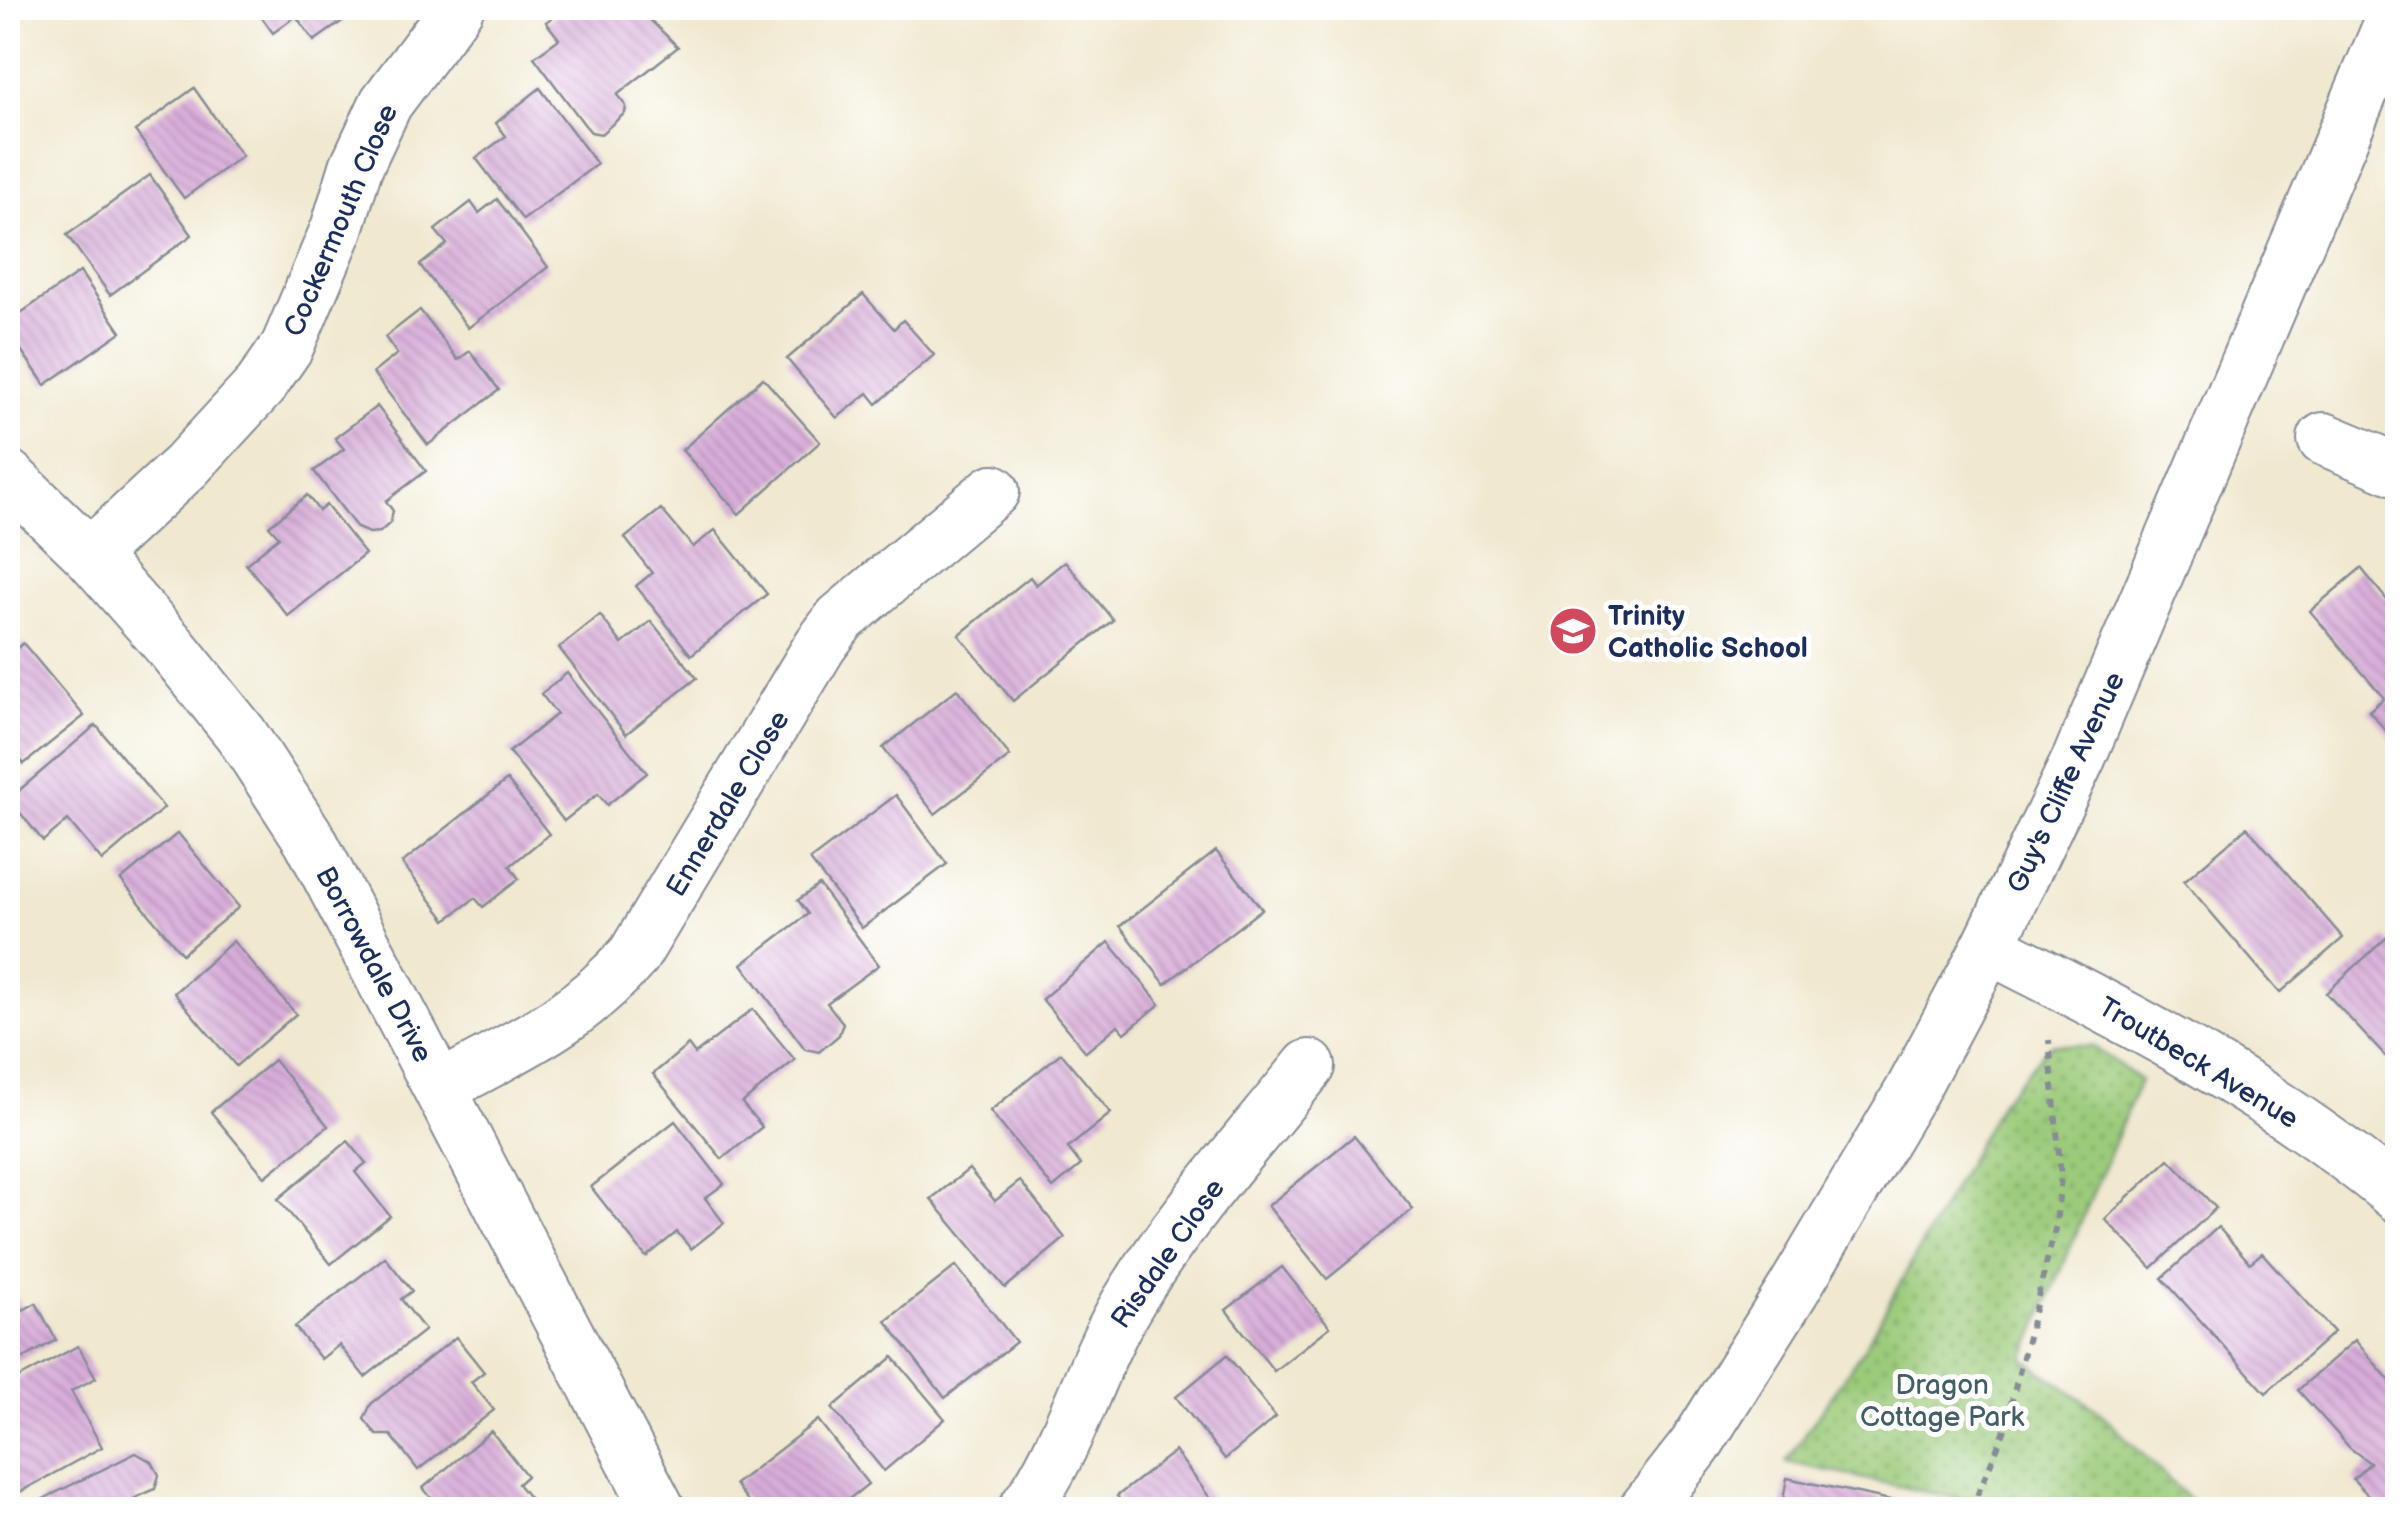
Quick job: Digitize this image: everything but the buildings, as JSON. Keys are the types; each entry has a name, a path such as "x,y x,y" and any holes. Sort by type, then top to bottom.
{"street":[{"name":"Cockermouth Close","path":"90,555 186,466 260,386 287,347 337,229 356,167 386,103 458,8"},
{"name":"Guy's Cliffe Avenue","path":"1645,1510 1695,1446 1794,1290 1912,1090 1988,947 2079,758 2397,8"},
{"path":"2324,439 2398,470"},
{"name":"Borrowdale Drive","path":"8,476 90,555 171,647 241,734 310,840 659,1510"},
{"name":"Ennerdale Close","path":"440,1088 544,1032 581,1009 608,984 644,939 804,672 840,619 993,491"},
{"name":"Troutbeck Avenue","path":"1988,947 2130,1018 2224,1071 2345,1152 2398,1196"},
{"name":"Risdale Close","path":"1024,1510 1053,1462 1126,1304 1188,1215 1309,1066"}],"path":[{"path":"1972,1510 2004,1432 2056,1225 2061,1177 2059,1129 2052,1093 2051,1044 2042,1026"}],"green space":[{"name":"Dragon Cottage Park","path":"2051,1044 2094,1047 2140,1080 2024,1359 2097,1410 2199,1509 1957,1509 1959,1499 1786,1462 1864,1348 2002,1100"}],"place":[{"name":"Trinity Catholic School","path":"1573,631"}]}
